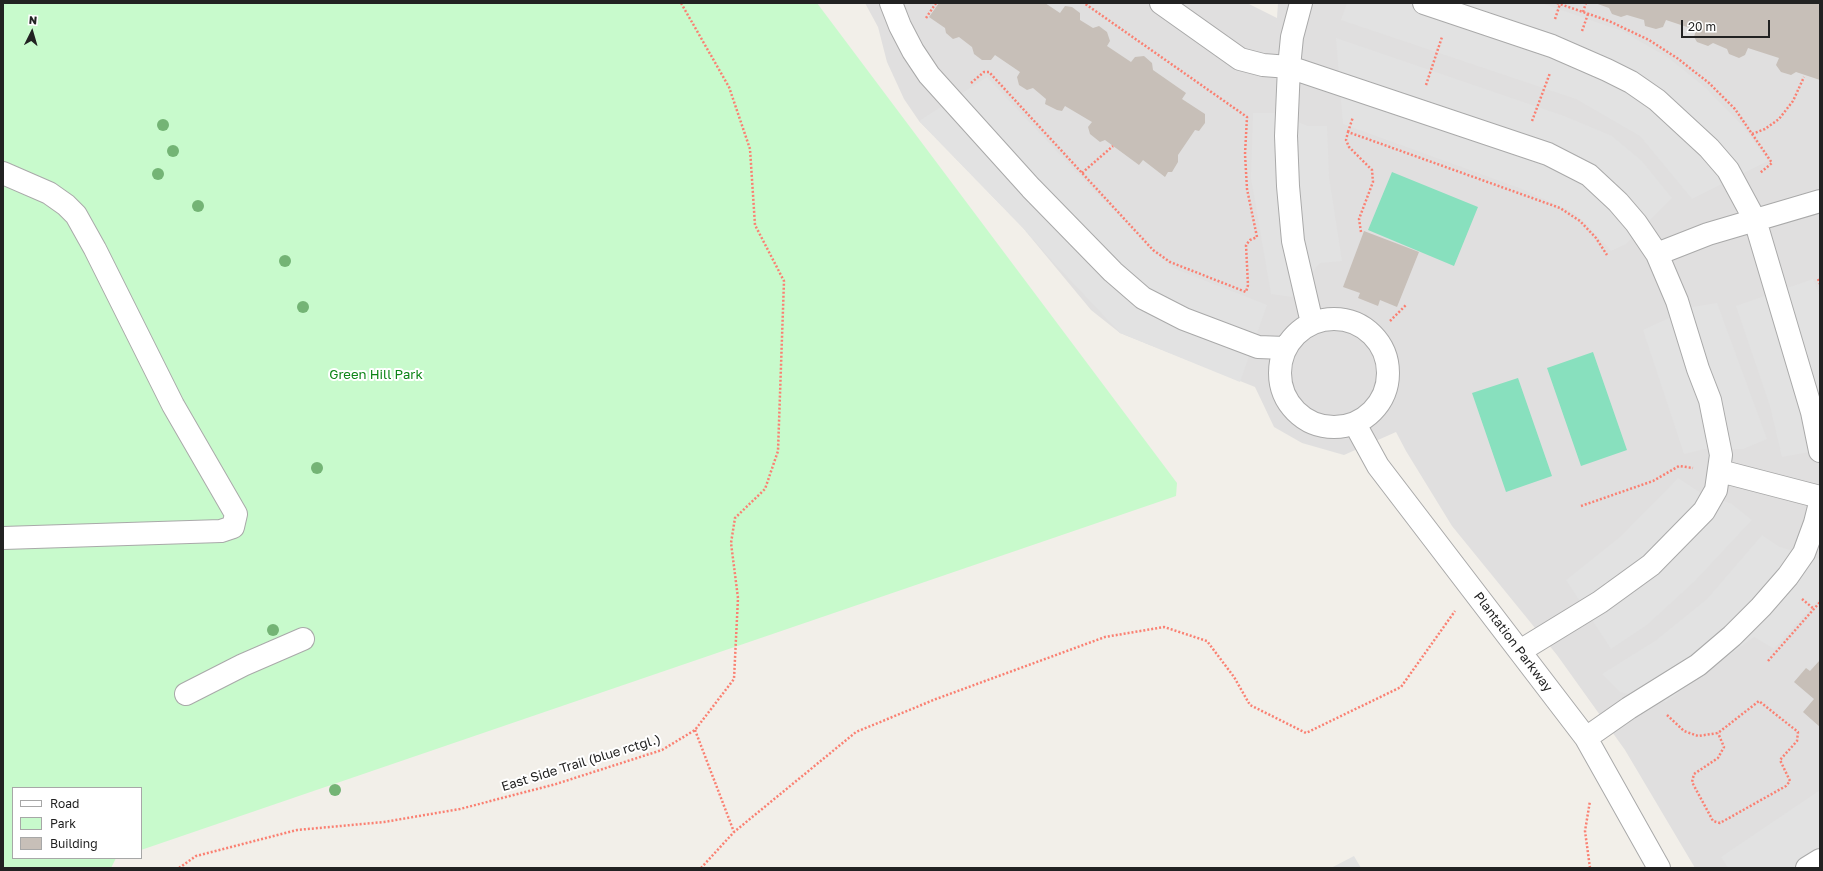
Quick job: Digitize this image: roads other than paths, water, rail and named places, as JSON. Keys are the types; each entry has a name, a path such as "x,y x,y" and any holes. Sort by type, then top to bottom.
{"street":[{"path":"891,3 907,38 929,75 1031,188 1113,272 1143,298 1184,319 1258,347 1285,348"},
{"path":"1161,3 1240,59 1263,65 1289,67 1548,154 1589,175 1618,202 1636,223 1657,254 1677,301 1698,369 1710,400 1721,455 1720,471 1716,490 1704,512 1651,565 1600,602 1520,651"},
{"path":"1301,3 1292,37 1286,136 1288,186 1293,241 1312,323"},
{"path":"1424,3 1573,54 1631,82 1662,105 1709,148 1728,170 1755,220 1805,386 1820,451"},
{"path":"3,174 49,193 66,205 76,215 95,249 173,405 236,514 233,527 221,531 3,538"},
{"path":"1657,254 1708,234 1820,201"},
{"path":"1329,319 1346,320 1362,326 1376,338 1384,352 1388,369 1387,386 1377,406 1369,415 1355,424 1336,428 1317,425 1300,417 1288,403 1280,385 1280,366 1285,348 1297,334 1312,323 1329,319"},
{"name":"Plantation Parkway","path":"1355,424 1378,466 1586,738 1659,868"},
{"path":"1720,471 1820,497"},
{"path":"1586,738 1698,665 1732,636 1761,607 1788,576 1804,553 1820,504"},
{"path":"186,694 243,664 303,639"},
{"path":"1807,868 1820,860"}],"park label":[{"name":"Green Hill Park","path":"376,375"}]}
